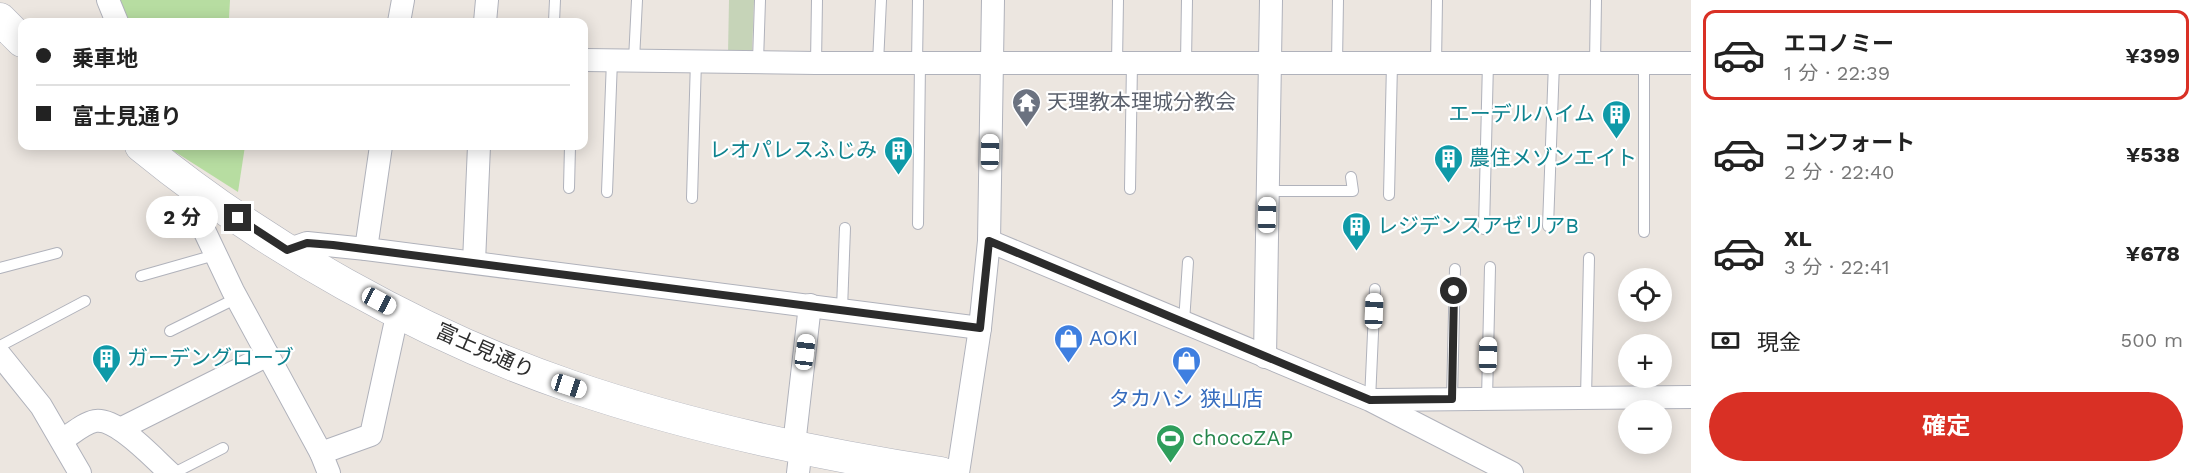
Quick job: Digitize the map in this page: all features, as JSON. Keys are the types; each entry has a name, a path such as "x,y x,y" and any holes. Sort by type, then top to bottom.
{"street":[{"path":"108,0 115,18"},
{"path":"400,18 403,0"},
{"path":"485,18 487,0"},
{"path":"958,473 980,328 989,241 993,0"},
{"path":"1265,357 1271,0"},
{"path":"0,19 18,37"},
{"path":"588,60 816,63 1691,63"},
{"name":"富士見通り","path":"152,150 201,193 287,250 398,311 482,352 569,386 798,455 874,467 940,473"},
{"path":"366,249 380,150"},
{"path":"474,262 479,150"},
{"path":"201,193 204,230 215,255 325,463 371,435 398,311"},
{"path":"989,241 1370,400 1512,473"},
{"path":"287,250 307,243 366,249 980,328"},
{"path":"798,455 810,305"},
{"path":"0,355 40,406 80,473"},
{"path":"120,429 268,356"},
{"path":"1370,400 1691,397"},
{"path":"62,440 93,421 106,421 120,429 172,473"}],"lane":[{"path":"554,18 555,0"},
{"path":"634,60 637,0"},
{"path":"758,61 760,0"},
{"path":"816,63 817,0"},
{"path":"878,63 881,0"},
{"path":"918,0 918,224"},
{"path":"1119,0 1125,63 1130,189"},
{"path":"1186,62 1187,0"},
{"path":"1337,63 1338,0"},
{"path":"1436,64 1437,0"},
{"path":"1595,63 1596,0"},
{"path":"607,192 612,60"},
{"path":"692,198 696,60"},
{"path":"1484,229 1488,62"},
{"path":"1548,226 1554,63"},
{"path":"1644,63 1644,232"},
{"path":"1389,195 1392,64"},
{"path":"569,188 570,150"},
{"path":"1268,191 1353,191 1351,177"},
{"path":"842,309 845,228"},
{"path":"0,268 57,253"},
{"path":"141,276 215,255"},
{"path":"1586,398 1589,258"},
{"path":"1184,323 1188,262"},
{"path":"1487,399 1490,267"},
{"path":"1452,399 1455,269"},
{"path":"1370,400 1375,289"},
{"path":"171,331 237,298"},
{"path":"0,346 85,301"},
{"path":"172,473 224,448"}],"green space":[{"path":"115,0 230,0 229,18 122,18"},
{"path":"729,0 754,0 752,53 728,53"},
{"path":"172,150 244,150 238,192"}],"place":[{"name":"天理教本理城分教会","path":"1026,128"},
{"name":"エーデルハイム","path":"1616,140"},
{"name":"レオパレスふじみ","path":"898,176"},
{"name":"農住メゾンエイト","path":"1448,184"},
{"name":"レジデンスアゼリアB","path":"1356,252"},
{"name":"AOKI","path":"1068,364"},
{"name":"ガーデングローブ","path":"106,384"},
{"name":"タカハシ 狭山店","path":"1186,386"},
{"name":"chocoZAP","path":"1171,464"}],"route":[{"path":"238,218 287,250 307,243 333,245 980,328 989,241 1370,400 1452,399 1454,291"}]}
